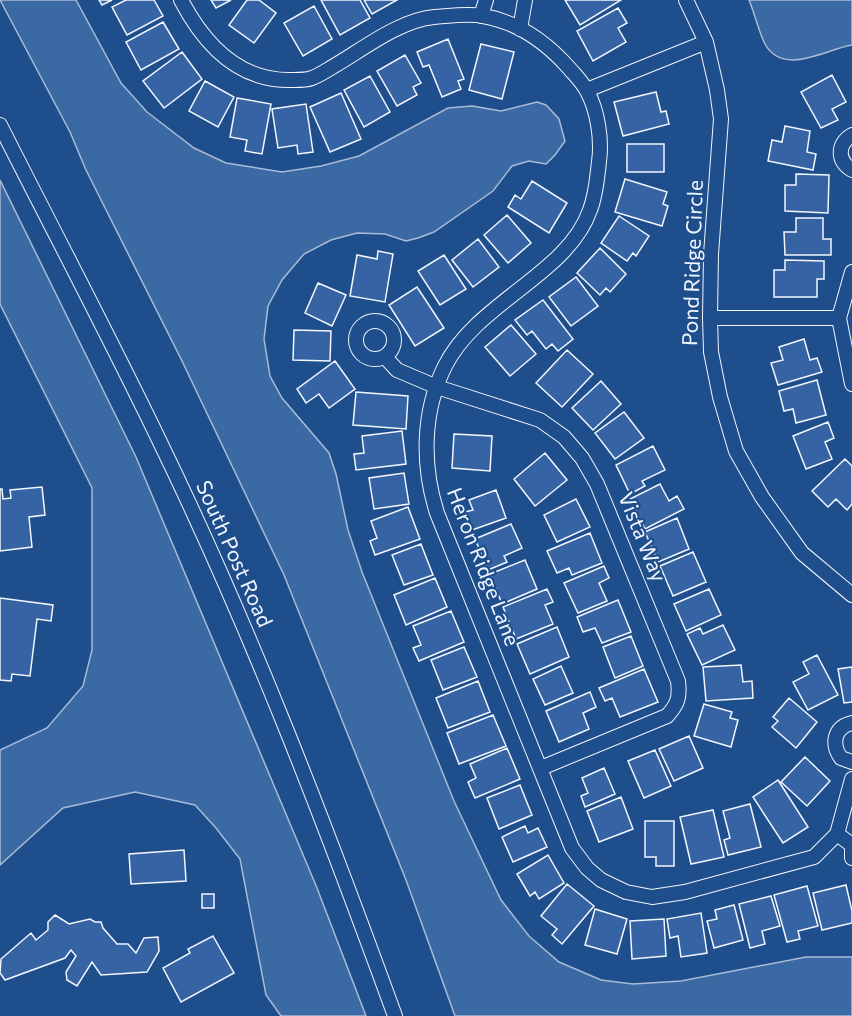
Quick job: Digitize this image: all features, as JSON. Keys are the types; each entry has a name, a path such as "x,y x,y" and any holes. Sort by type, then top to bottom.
{"street":[{"name":"Heron Ridge Lane","path":"181,0 193,22 222,57 247,71 269,79 311,79 409,23 430,18 481,16 520,28 534,36 560,58 587,90 596,120 601,149 597,183 590,212 576,237 560,256 489,311 460,344 446,365 437,387 428,424 426,464 437,513 572,848 587,868 601,880 626,892 652,897 685,892 814,857 837,834"},
{"path":"481,16 486,0"},
{"path":"520,28 525,0"},
{"name":"Pond Ridge Circle","path":"686,0 706,42 721,119 711,254 711,352 736,451 762,497 802,553 852,594"},
{"path":"587,90 706,42"},
{"name":"South Post Road","path":"0,125 160,441 250,641 335,853 395,1016"},
{"path":"852,135 845,140 840,153 842,161 852,170"},
{"path":"852,272 839,318 852,384"},
{"path":"710,318 839,318"},
{"name":"Vista Way","path":"385,357 397,370 437,387 540,420 564,437 582,458 597,484 678,681 680,695 677,706 667,716 541,768"},
{"path":"852,723 840,729 835,744 842,758 852,762"},
{"path":"852,778 837,834 852,846 852,858"}],"water":[{"path":"0,0 76,0 121,83 147,112 194,148 226,163 282,172 321,166 359,156 448,108 472,106 501,111 537,102 546,105 559,119 565,141 546,164 529,161 512,166 493,191 434,232 406,241 385,234 357,233 331,240 304,254 282,280 268,306 264,339 270,376 282,398 329,453 348,530 362,572 454,801 501,900 529,936 559,962 601,980 633,984 681,981 806,957 852,957 852,1016 455,1016 406,880 284,575 182,361 86,170 70,132"},
{"path":"749,0 852,0 852,45 806,58 783,59 773,54 765,44"},
{"path":"0,180 136,457 317,888 366,1016 281,1016 266,995 240,859 195,805 135,792 63,808 0,865 0,750 47,728 83,686 92,650 92,488 0,304"}],"building":[{"path":"99,0 112,0 102,5"},
{"path":"126,0 154,0 163,16 127,35 112,7"},
{"path":"211,0 231,0 216,8"},
{"path":"247,0 259,0 276,13 254,43 229,25"},
{"path":"321,0 360,0 370,18 340,35"},
{"path":"364,0 397,0 372,14"},
{"path":"565,0 621,0 580,25"},
{"path":"314,6 332,39 303,56 284,23"},
{"path":"618,8 627,23 618,28 626,42 593,61 577,31"},
{"path":"163,22 179,49 141,70 126,42"},
{"path":"448,39 464,79 458,81 461,89 442,97 429,65 423,67 417,52"},
{"path":"481,44 514,52 502,99 469,90"},
{"path":"182,52 202,79 164,108 143,81"},
{"path":"405,55 421,83 413,87 417,95 397,106 377,71"},
{"path":"832,75 846,102 832,109 838,120 821,128 801,92"},
{"path":"370,76 390,112 364,127 344,90"},
{"path":"205,81 234,97 218,127 189,111"},
{"path":"656,92 661,112 666,111 669,124 623,136 614,102"},
{"path":"341,93 361,139 330,152 310,107"},
{"path":"237,98 271,104 262,154 245,151 247,140 230,137"},
{"path":"306,104 313,152 298,154 297,145 278,148 272,109"},
{"path":"785,126 810,131 807,152 816,154 813,170 768,161 772,140 782,142"},
{"path":"627,144 664,144 664,172 627,172"},
{"path":"796,174 829,175 828,213 785,211 785,185 796,185"},
{"path":"625,179 667,192 663,204 668,206 662,226 615,212"},
{"path":"532,181 567,203 549,233 508,207 515,195 521,199"},
{"path":"507,215 531,243 508,263 484,235"},
{"path":"619,216 649,236 636,256 633,253 627,261 601,243"},
{"path":"796,218 823,218 823,239 831,239 831,255 785,255 784,232 796,232"},
{"path":"478,239 499,267 473,287 452,260"},
{"path":"600,248 626,274 610,292 606,288 600,295 577,273"},
{"path":"378,251 393,254 385,302 350,296 357,255 377,259"},
{"path":"444,255 466,289 440,305 418,271"},
{"path":"785,260 824,261 824,279 817,279 817,297 774,297 774,270 785,270"},
{"path":"576,277 598,306 571,326 549,297"},
{"path":"318,283 346,295 332,326 305,313"},
{"path":"417,287 444,328 415,346 389,305"},
{"path":"543,300 573,339 558,351 552,344 546,349 532,331 527,335 515,320"},
{"path":"511,325 536,354 510,376 485,347"},
{"path":"294,330 331,331 330,361 293,360"},
{"path":"804,339 810,360 817,358 822,372 778,385 771,363 783,360 779,347"},
{"path":"567,350 593,374 562,407 536,383"},
{"path":"335,361 355,389 329,408 319,394 306,403 297,389"},
{"path":"817,380 826,415 796,423 793,409 784,411 779,391"},
{"path":"601,381 621,404 593,430 572,408"},
{"path":"356,392 408,396 406,429 353,425"},
{"path":"624,412 644,438 615,459 595,433"},
{"path":"828,422 834,438 825,442 832,459 806,469 793,436"},
{"path":"402,431 406,464 356,470 354,454 364,453 362,436"},
{"path":"454,434 492,436 490,471 452,468"},
{"path":"653,446 665,470 642,481 645,486 630,494 616,465"},
{"path":"545,453 567,480 535,506 514,479"},
{"path":"845,459 852,466 852,504 847,510 836,499 828,507 812,491"},
{"path":"404,473 409,504 374,509 369,478"},
{"path":"660,484 669,501 677,496 684,509 645,529 630,499"},
{"path":"42,487 45,515 29,517 32,547 0,551 0,489 2,489 3,499 11,498 10,490"},
{"path":"496,490 506,518 472,530 465,512 473,510 469,500"},
{"path":"576,499 590,527 557,542 544,515"},
{"path":"408,507 420,539 375,555 370,541 377,538 371,521"},
{"path":"677,518 689,549 658,562 645,532"},
{"path":"511,524 522,548 504,556 507,562 488,570 475,539"},
{"path":"590,533 602,563 572,575 569,568 557,573 547,551"},
{"path":"421,544 433,575 404,585 392,555"},
{"path":"693,552 706,582 673,596 660,566"},
{"path":"525,560 537,589 502,604 490,574"},
{"path":"604,566 609,578 599,583 607,601 578,613 564,583"},
{"path":"435,578 447,607 406,625 394,595"},
{"path":"547,589 553,602 545,605 553,624 516,639 503,607"},
{"path":"709,589 721,615 686,631 674,604"},
{"path":"0,598 53,605 51,621 37,619 30,676 12,674 11,681 0,680"},
{"path":"618,600 631,632 602,643 595,628 583,632 577,617"},
{"path":"451,611 464,642 419,661 413,648 421,645 413,626"},
{"path":"723,625 735,650 702,665 687,634 700,628 703,634"},
{"path":"557,627 569,657 530,674 517,644"},
{"path":"631,636 643,666 615,678 603,647"},
{"path":"464,647 477,677 443,690 431,660"},
{"path":"817,655 838,695 808,710 793,682 809,674 803,662"},
{"path":"741,665 743,682 752,681 753,698 706,701 703,667"},
{"path":"561,666 573,693 545,705 533,679"},
{"path":"852,667 852,702 844,703 838,669"},
{"path":"644,669 658,702 620,717 612,698 605,701 599,688"},
{"path":"478,681 490,712 448,728 436,698"},
{"path":"590,692 596,707 583,713 589,729 559,742 546,711"},
{"path":"789,698 817,722 796,748 772,727 778,721 773,717"},
{"path":"704,704 732,712 730,718 738,720 731,747 694,736"},
{"path":"493,715 506,746 459,764 447,733"},
{"path":"689,736 703,768 674,781 659,749"},
{"path":"507,748 520,779 475,798 468,782 476,778 470,764"},
{"path":"655,750 671,786 644,798 628,761"},
{"path":"805,757 830,781 807,806 781,782"},
{"path":"604,768 615,794 585,807 581,796 588,793 582,778"},
{"path":"778,780 808,827 783,843 753,797"},
{"path":"520,785 532,815 499,829 487,798"},
{"path":"621,797 633,829 599,842 587,811"},
{"path":"750,804 761,847 728,855 724,840 730,838 723,811"},
{"path":"713,810 724,857 691,864 680,817"},
{"path":"645,821 674,821 674,866 656,866 656,857 645,857"},
{"path":"525,826 528,833 538,828 547,847 513,862 502,837"},
{"path":"184,850 186,881 131,884 129,854"},
{"path":"548,855 564,883 539,899 535,892 530,896 517,874"},
{"path":"567,884 594,906 562,944 552,935 557,929 541,916"},
{"path":"846,885 852,911 852,923 822,930 813,893"},
{"path":"807,886 818,926 798,931 800,939 787,942 774,895"},
{"path":"202,894 214,894 214,908 202,908"},
{"path":"771,896 780,926 762,931 765,944 750,948 739,904"},
{"path":"734,905 743,940 714,948 707,921 717,919 715,910"},
{"path":"595,909 627,919 617,954 585,945"},
{"path":"701,913 707,953 681,957 678,936 670,938 667,919"},
{"path":"55,915 69,924 90,919 101,922 103,928 117,944 128,944 136,953 144,938 158,937 159,951 147,972 101,975 92,962 77,986 67,980 66,972 76,956 71,950 65,958 5,980 0,973 1,959 31,933 36,940 48,930 48,922"},
{"path":"664,919 666,956 632,959 630,921"},
{"path":"213,936 234,973 181,1002 163,968 190,953 188,949"}]}
